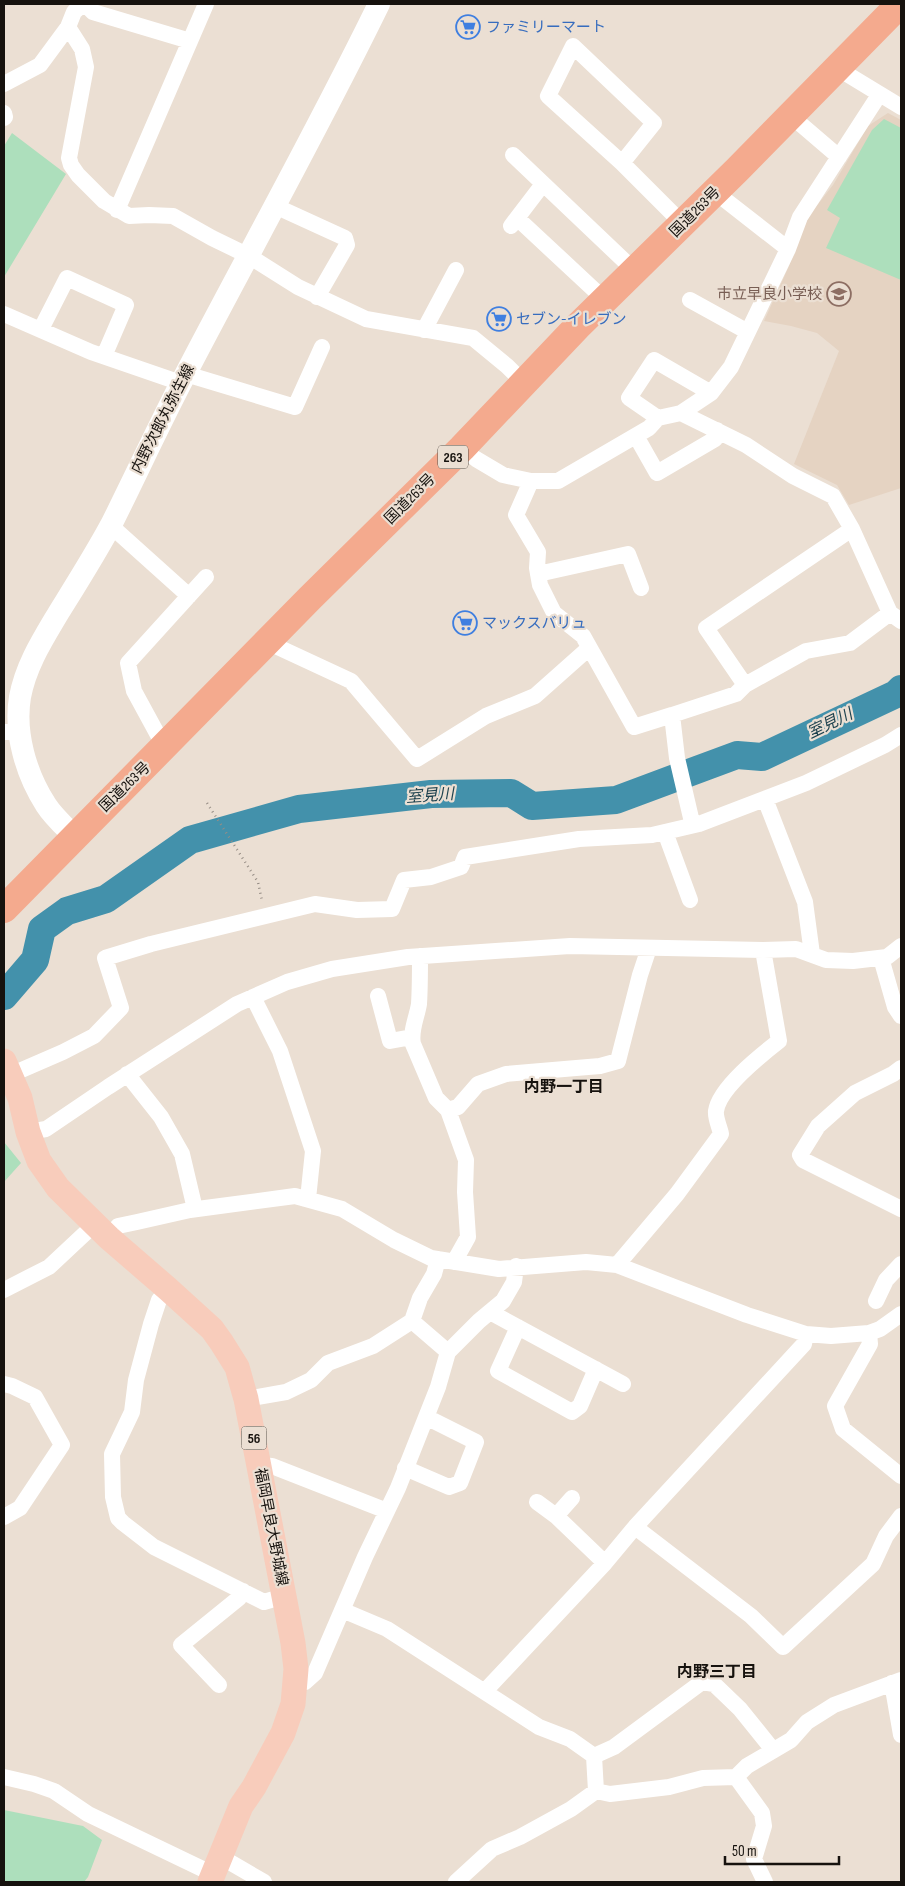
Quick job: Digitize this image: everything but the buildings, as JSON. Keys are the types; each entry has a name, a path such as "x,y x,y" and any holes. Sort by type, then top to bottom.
{"highway":[{"name":"国道263号","path":"8,896 74,836 167,745 267,642 462,448 523,382 716,192 900,4"}],"main road":[{"name":"内野次郎丸弥生線","path":"74,836 46,805 12,732 28,669 110,525 183,378 249,256 379,4"},
{"name":"福岡早良大野城線","path":"7,1068 20,1098 28,1132 39,1161 58,1188 102,1231 212,1329 237,1367 246,1399 293,1643 296,1669 295,1684 292,1704 283,1733 254,1787 241,1806 214,1871"}],"street":[{"path":"4,84 40,65 68,27 74,12 84,4 93,12 190,41"},
{"path":"116,210 206,4"},
{"path":"68,27 82,49 86,67 69,158 71,166 78,175 116,210 129,216 173,216 249,256 298,287 366,319 473,338 523,382"},
{"path":"622,163 654,123 573,46 548,96 622,163 683,224"},
{"path":"837,68 901,107"},
{"path":"462,448 503,475 531,481 558,481 649,428 658,418 681,413 711,394 731,367 788,249 800,217 879,95"},
{"path":"4,112 6,117 4,118"},
{"path":"790,115 839,156"},
{"path":"513,155 635,271"},
{"path":"543,184 514,222 605,300"},
{"path":"716,192 788,249"},
{"path":"275,206 345,238 347,246 317,297"},
{"path":"424,330 456,270"},
{"path":"42,329 66,278 126,305 104,356"},
{"path":"690,300 748,332"},
{"path":"4,314 104,356 295,407 322,347"},
{"path":"658,418 629,398 654,360 711,394"},
{"path":"531,481 516,515 538,552 540,585 554,613 583,636 634,727 736,694 745,686 806,651 850,643 896,617 852,529 833,496 793,476 746,445 681,413"},
{"path":"636,436 657,473 715,440 716,430"},
{"path":"110,525 189,596"},
{"path":"745,686 706,628 852,529"},
{"path":"538,574 628,554 641,588"},
{"path":"167,745 159,737 134,691 128,663 206,577"},
{"path":"267,642 351,681 417,758 486,716 535,696 589,648"},
{"path":"672,715 677,758 691,818"},
{"path":"7,1068 64,1052 94,1036 121,1008 105,958 150,944 316,904 356,910 392,910 404,880 431,877 462,867 465,858 580,839 652,835 699,824 806,784 885,745 901,735"},
{"path":"765,799 805,902 812,954"},
{"path":"665,832 690,900"},
{"path":"28,1132 46,1129 127,1074 237,1004 287,982 332,969 420,956 570,946 763,950 796,948 826,960 853,961 886,957 901,946"},
{"path":"448,1110 458,1107 478,1084 506,1074 600,1066 618,1061 640,975 649,948"},
{"path":"617,1265 677,1194 721,1134 716,1112 727,1088 757,1058 779,1041 763,950"},
{"path":"420,956 418,1007 412,1037 436,1098 448,1110 466,1160 465,1192 468,1237 454,1262"},
{"path":"881,958 895,1007 901,1016"},
{"path":"378,996 390,1041 412,1037"},
{"path":"253,997 280,1051 313,1151 308,1199"},
{"path":"901,1068 855,1093 818,1126 800,1155 803,1160 901,1209"},
{"path":"127,1074 161,1117 182,1154 195,1209"},
{"path":"4,1290 49,1266 102,1231 195,1209 295,1196 342,1209 394,1240 431,1258 498,1269 516,1266 586,1262 617,1265 747,1316 806,1334 831,1336 869,1333 880,1329 901,1314"},
{"path":"246,1399 286,1392 311,1380 328,1363 373,1346 412,1321 420,1298 434,1274 438,1259"},
{"path":"876,1301 886,1280 901,1264"},
{"path":"295,1684 305,1682 315,1673 405,1468 438,1387 448,1352 503,1301 514,1282 516,1266"},
{"path":"168,1289 159,1300 151,1324 136,1380 132,1412 112,1454 113,1497 118,1518 154,1546 264,1602 284,1596"},
{"path":"490,1312 623,1384"},
{"path":"412,1321 448,1352"},
{"path":"518,1326 498,1371 572,1412 580,1406 596,1369"},
{"path":"869,1333 870,1344 835,1406 842,1429 901,1476"},
{"path":"485,1691 606,1563 635,1527 804,1344 806,1334"},
{"path":"4,1384 35,1397 62,1445 20,1508 4,1517"},
{"path":"405,1468 449,1487 460,1484 476,1442 426,1417"},
{"path":"259,1465 272,1466 387,1511"},
{"path":"556,1516 572,1498"},
{"path":"537,1502 556,1516 606,1563"},
{"path":"635,1527 752,1616 783,1647 873,1564 886,1536 901,1516"},
{"path":"220,1685 181,1645 239,1598 243,1591"},
{"path":"342,1610 387,1629 539,1727 570,1739 594,1756"},
{"path":"594,1756 614,1747 702,1682 714,1684 740,1709 773,1750"},
{"path":"456,1882 492,1849 520,1837 571,1809 596,1791 610,1794 669,1787 703,1778 736,1777 747,1766 791,1740 807,1722 834,1705 897,1682 901,1735"},
{"path":"594,1756 596,1791"},
{"path":"4,1777 54,1791 88,1814 214,1871 264,1882"},
{"path":"736,1777 762,1813 764,1826 754,1859 762,1881"}],"path":[{"path":"207,802 258,882 265,915"}],"shaded area":[{"name":"市立早良小学校","path":"888,113 901,120 901,488 849,505 837,485 794,464 839,351 817,333 764,321 789,266 808,217 833,185 868,126"}],"green space":[{"path":"884,119 901,128 901,280 826,248 840,218 827,210 872,130"},
{"path":"12,133 66,174 4,277 4,146"},
{"path":"4,1142 21,1163 4,1182"},
{"path":"4,1810 83,1826 102,1840 88,1877 84,1882 4,1882"}],"waterway":[{"name":"室見川","path":"4,996 35,960 42,929 67,911 106,899 190,840 299,809 431,794 511,793 532,806 616,800 737,755 762,757 896,694 901,689"}],"place":[{"name":"ファミリーマート","path":"468,27"},
{"name":"市立早良小学校","path":"839,294"},
{"name":"セブン-イレブン","path":"499,319"},
{"name":"マックスバリュ","path":"465,623"}],"district":[{"name":"内野一丁目","path":"564,1087"},
{"name":"内野三丁目","path":"717,1672"}]}
